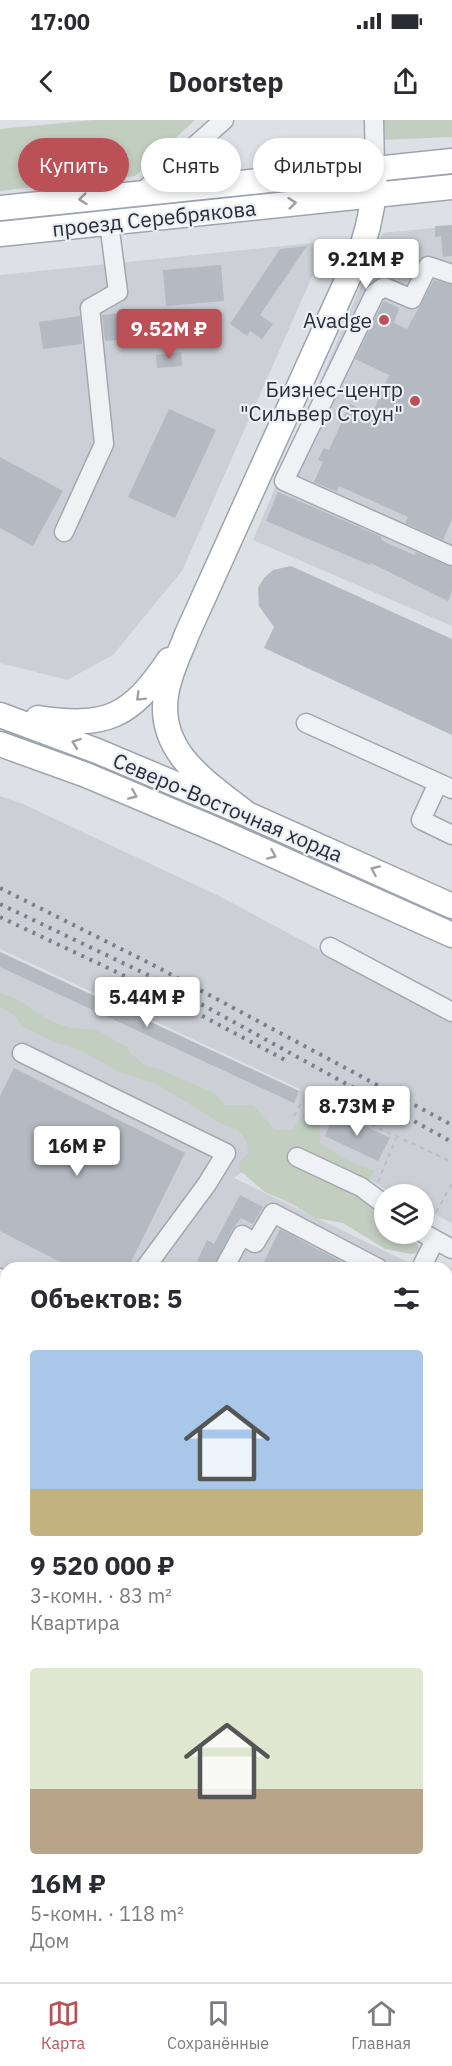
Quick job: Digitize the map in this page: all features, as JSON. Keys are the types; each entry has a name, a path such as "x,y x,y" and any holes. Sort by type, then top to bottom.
{"main road":[{"name":"проезд Серебрякова","path":"384,167 452,161"},
{"name":"проезд Серебрякова","path":"0,208 253,181"},
{"name":"проезд Серебрякова","path":"0,234 452,187"},
{"path":"247,814 189,768 176,750 169,733 165,696 188,633 362,247 371,222 375,195"},
{"path":"0,714 70,723 96,721 116,715 133,705 148,689 188,633"},
{"name":"Северо-Восточная хорда","path":"0,714 97,751 247,814 452,906"},
{"name":"Северо-Восточная хорда","path":"0,744 86,775 219,831 452,935"}],"street":[{"path":"141,193 224,120"},
{"path":"374,120 374,138"},
{"path":"64,532 104,444 90,308 118,292 109,223"},
{"path":"452,274 428,267 411,299 384,287 375,293 284,481 452,556"},
{"path":"306,723 445,786 421,820 452,835"},
{"path":"330,947 452,1012"},
{"path":"22,1053 226,1153 207,1184 149,1262"},
{"path":"297,1157 361,1187 374,1197"},
{"path":"227,1262 242,1235 255,1243 273,1213 367,1262"},
{"path":"434,1240 452,1249"},
{"path":"423,1262 427,1244"}],"path":[{"path":"294,1116 301,1103 312,1100 327,1104 452,1162"},
{"path":"383,1184 396,1138"},
{"path":"435,1215 452,1183"}],"shaded area":[{"path":"452,226 452,626 253,540 383,233"},
{"path":"312,243 326,245 182,571 113,655 67,680 0,663 0,275"},
{"path":"0,796 23,804 221,897 452,1021 452,1223 434,1214 434,1184 377,1184 296,1134 234,1178 408,1262 0,1262 0,952 299,1091 300,1089 0,949"}],"green space":[{"path":"93,120 195,120 176,138 141,138 141,170 135,176 129,177 129,138 18,138 18,189 0,191 0,129"},
{"path":"382,120 452,120 452,137 384,140"},
{"path":"0,993 17,999 52,1022 71,1028 97,1030 127,1047 130,1053 146,1066 159,1069 212,1092 226,1105 253,1105 275,1130 293,1129 305,1112 311,1114 320,1124 320,1143 347,1160 375,1171 367,1182 363,1201 374,1209 374,1242 343,1223 315,1218 265,1192 238,1169 239,1162 249,1153 246,1140 237,1129 224,1125 158,1085 119,1072 76,1048 55,1042 25,1028 13,1014 0,1007"},
{"path":"377,1244 417,1244 419,1253 412,1254 385,1249"}],"building":[{"path":"452,225 452,256 443,257 441,236 435,237 435,226"},
{"path":"307,246 260,315 273,324 262,339 250,331 247,336 230,324 280,249"},
{"path":"399,258 415,265 411,276 393,271"},
{"path":"221,265 224,301 166,306 163,270"},
{"name":"Бизнес-центр \"Сильвер Стоун\"","path":"434,280 452,285 452,519 443,540 405,523 408,517 339,486 337,492 314,482 323,462 318,460 324,448 329,450 350,404 372,414 389,375 355,359 384,301 399,308 394,323 407,329"},
{"path":"134,312 137,338 105,341 102,315"},
{"path":"80,316 82,344 43,349 39,322"},
{"path":"181,352 182,366 157,368 156,355"},
{"path":"169,409 216,430 175,518 128,497"},
{"path":"0,457 63,491 33,546 0,528"},
{"path":"278,492 382,537 381,540 414,555 416,552 452,567 452,591 448,601 371,563 370,565 266,521"},
{"path":"291,566 452,639 452,735 264,648 274,627 259,606 258,588 273,570"},
{"path":"0,952 299,1091 294,1103 0,967"},
{"path":"14,1068 185,1153 131,1262 60,1262 0,1231 0,1096"},
{"path":"336,1112 390,1138 378,1161 325,1136"},
{"path":"240,1195 263,1207 253,1224 241,1218 232,1230 216,1262 197,1261 207,1240 214,1244"},
{"path":"280,1229 342,1262 264,1262"}],"railway":[{"path":"0,888 157,967 452,1125"},
{"path":"0,904 150,976 452,1142"},
{"path":"0,917 146,986 287,1061"}],"place":[{"name":"Avadge","path":"384,320"},
{"name":"Бизнес-центр \"Сильвер Стоун\"","path":"415,401"}]}
